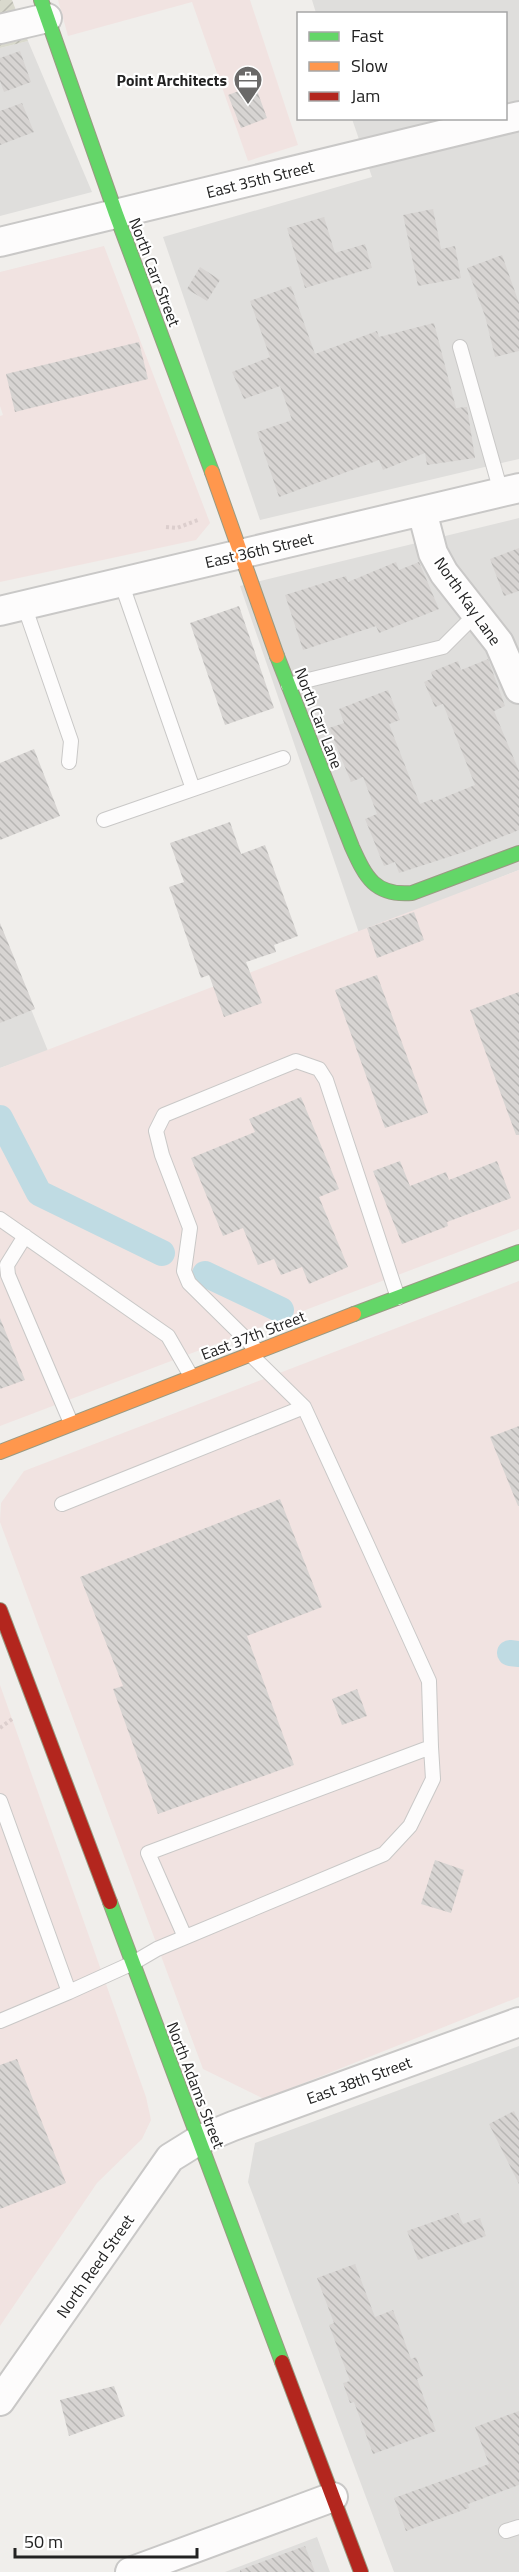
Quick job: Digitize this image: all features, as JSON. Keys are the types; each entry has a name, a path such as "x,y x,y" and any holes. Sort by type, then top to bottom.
{"street":[{"path":"0,29 44,9"},
{"name":"North Carr Street","path":"44,9 116,214 243,554"},
{"name":"East 35th Street","path":"0,242 503,120"},
{"name":"East 36th Street","path":"12,608 510,490"},
{"name":"North Kay Lane","path":"422,511 438,563 499,643 519,689"},
{"name":"North Carr Lane","path":"243,554 255,597 288,685 361,865 378,888 394,894 412,893 519,853"},
{"name":"East 37th Street","path":"0,1452 191,1376 519,1252"},
{"name":"North Adams Street","path":"0,1610 361,2572"},
{"name":"East 38th Street","path":"199,2140 519,2022"},
{"name":"North Reed Street","path":"0,2401 170,2158 199,2140"},
{"path":"130,2572 333,2497"}],"lane":[{"path":"460,347 510,490"},
{"path":"121,582 194,789"},
{"path":"12,608 71,741 69,762"},
{"path":"288,685 443,647 477,613"},
{"path":"104,820 283,758"},
{"path":"0,2021 133,1963 157,1948 384,1854 410,1826 433,1779 429,1681 304,1407 189,1283 184,1271 190,1228 162,1155 156,1131 164,1115 296,1061 319,1069 326,1080 398,1298"},
{"path":"0,1218 168,1336 191,1376"},
{"path":"25,1236 7,1265 8,1275 71,1423"},
{"path":"62,1504 304,1407"},
{"path":"0,1655 15,1650"},
{"path":"184,1937 148,1853 431,1746"},
{"path":"0,1801 69,1992"}],"path":[{"path":"166,527 177,528 198,520"},
{"path":"0,1728 6,1726"}],"shaded area":[{"path":"0,0 12,0 28,41 0,48"},
{"path":"58,0 250,0 298,145 248,161 192,2 68,36"},
{"path":"312,0 519,0 519,459 260,520 163,237 372,177 352,120 507,120 507,12 316,12"},
{"path":"28,41 92,192 0,216 0,48"},
{"path":"104,246 210,523 196,540 0,582 0,416 3,415 0,406 0,272"},
{"path":"519,518 519,870 359,933 240,586"},
{"path":"519,870 519,1229 0,1426 0,1068"},
{"path":"0,933 48,1051 0,1068"},
{"path":"519,1281 519,1643 514,1645 519,1658 519,1997 264,2099 203,2069 0,1522 1,1503 24,1471"},
{"path":"0,1685 146,2097 151,2120 142,2139 97,2183 0,2326"},
{"path":"519,2046 519,2572 394,2572 248,2182 255,2143"},
{"path":"317,2537 330,2572 225,2572"}],"building":[{"path":"20,51 31,82 4,92 0,81 0,58"},
{"name":"Point Architects","path":"255,85 267,118 241,128 228,95"},
{"path":"22,103 34,132 0,145 0,111"},
{"path":"433,209 441,249 455,246 461,278 418,286 403,215"},
{"path":"324,217 335,253 365,244 372,268 305,288 287,228"},
{"path":"502,255 519,303 519,351 495,357 485,316 467,268"},
{"path":"200,267 220,280 207,301 187,289"},
{"path":"291,286 315,354 377,331 379,337 434,323 456,408 467,407 475,458 427,465 425,453 383,470 379,460 279,497 257,432 292,420 280,386 244,399 232,372 270,357 250,301"},
{"path":"139,342 148,379 15,412 6,374"},
{"path":"519,548 519,591 504,596 490,559"},
{"path":"396,562 399,570 419,562 439,609 379,633 376,626 303,650 285,595 346,576 348,582"},
{"path":"239,606 274,708 225,725 190,623"},
{"path":"488,659 505,706 494,711 519,771 519,830 464,852 399,873 395,862 384,866 365,819 377,814 363,777 351,782 329,728 344,723 339,709 388,690 400,720 389,724 420,804 433,799 433,802 475,785 443,704 435,707 424,682 433,678 431,672 458,661 461,670"},
{"path":"34,749 60,816 0,840 0,763"},
{"path":"230,822 241,854 265,845 298,936 274,945 276,952 246,962 262,1003 224,1017 209,975 201,978 169,887 184,882 170,843"},
{"path":"414,912 424,940 377,958 367,928"},
{"path":"0,923 35,1009 0,1023"},
{"path":"377,975 428,1113 385,1128 335,990"},
{"path":"519,992 519,1135 516,1135 470,1010"},
{"path":"301,1097 339,1189 319,1197 348,1267 309,1284 302,1267 281,1275 274,1259 258,1265 243,1228 223,1236 191,1158 255,1132 249,1119"},
{"path":"400,1161 410,1186 446,1172 449,1180 497,1161 511,1198 447,1222 448,1226 402,1244 373,1171"},
{"path":"0,1318 25,1380 0,1389"},
{"path":"519,1426 519,1506 518,1506 490,1437"},
{"path":"280,1499 322,1607 247,1636 294,1765 158,1814 113,1689 123,1686 80,1577"},
{"path":"357,1689 367,1716 342,1725 332,1699"},
{"path":"435,1860 464,1870 451,1913 421,1904"},
{"path":"17,2059 66,2183 0,2209 0,2065"},
{"path":"514,2111 519,2122 519,2184 489,2124"},
{"path":"458,2213 463,2224 480,2218 486,2236 418,2260 407,2231"},
{"path":"355,2264 375,2317 393,2310 411,2359 416,2357 423,2376 417,2379 436,2431 373,2454 354,2402 350,2403 343,2383 350,2381 329,2325 334,2323 317,2278"},
{"path":"114,2386 125,2416 69,2436 60,2400"},
{"path":"519,2411 519,2485 468,2504 469,2508 406,2531 394,2498 489,2464 475,2427"},
{"path":"305,2546 315,2572 240,2572 240,2570"}],"waterway":[{"path":"0,1118 39,1193 162,1253"},
{"path":"205,1274 281,1310"},
{"path":"510,1653 519,1654"}],"traffic: fast":[{"path":"41,0 116,214 212,472"},
{"path":"277,656 352,847 362,868 373,883 389,891 412,893 519,853"},
{"path":"354,1314 519,1252"},
{"path":"110,1902 282,2362"}],"traffic: slow":[{"path":"212,472 277,656"},
{"path":"0,1452 354,1314"}],"traffic: jam":[{"path":"0,1610 110,1902"},
{"path":"282,2362 361,2572"}],"place":[{"name":"Point Architects","path":"248,106"}]}
